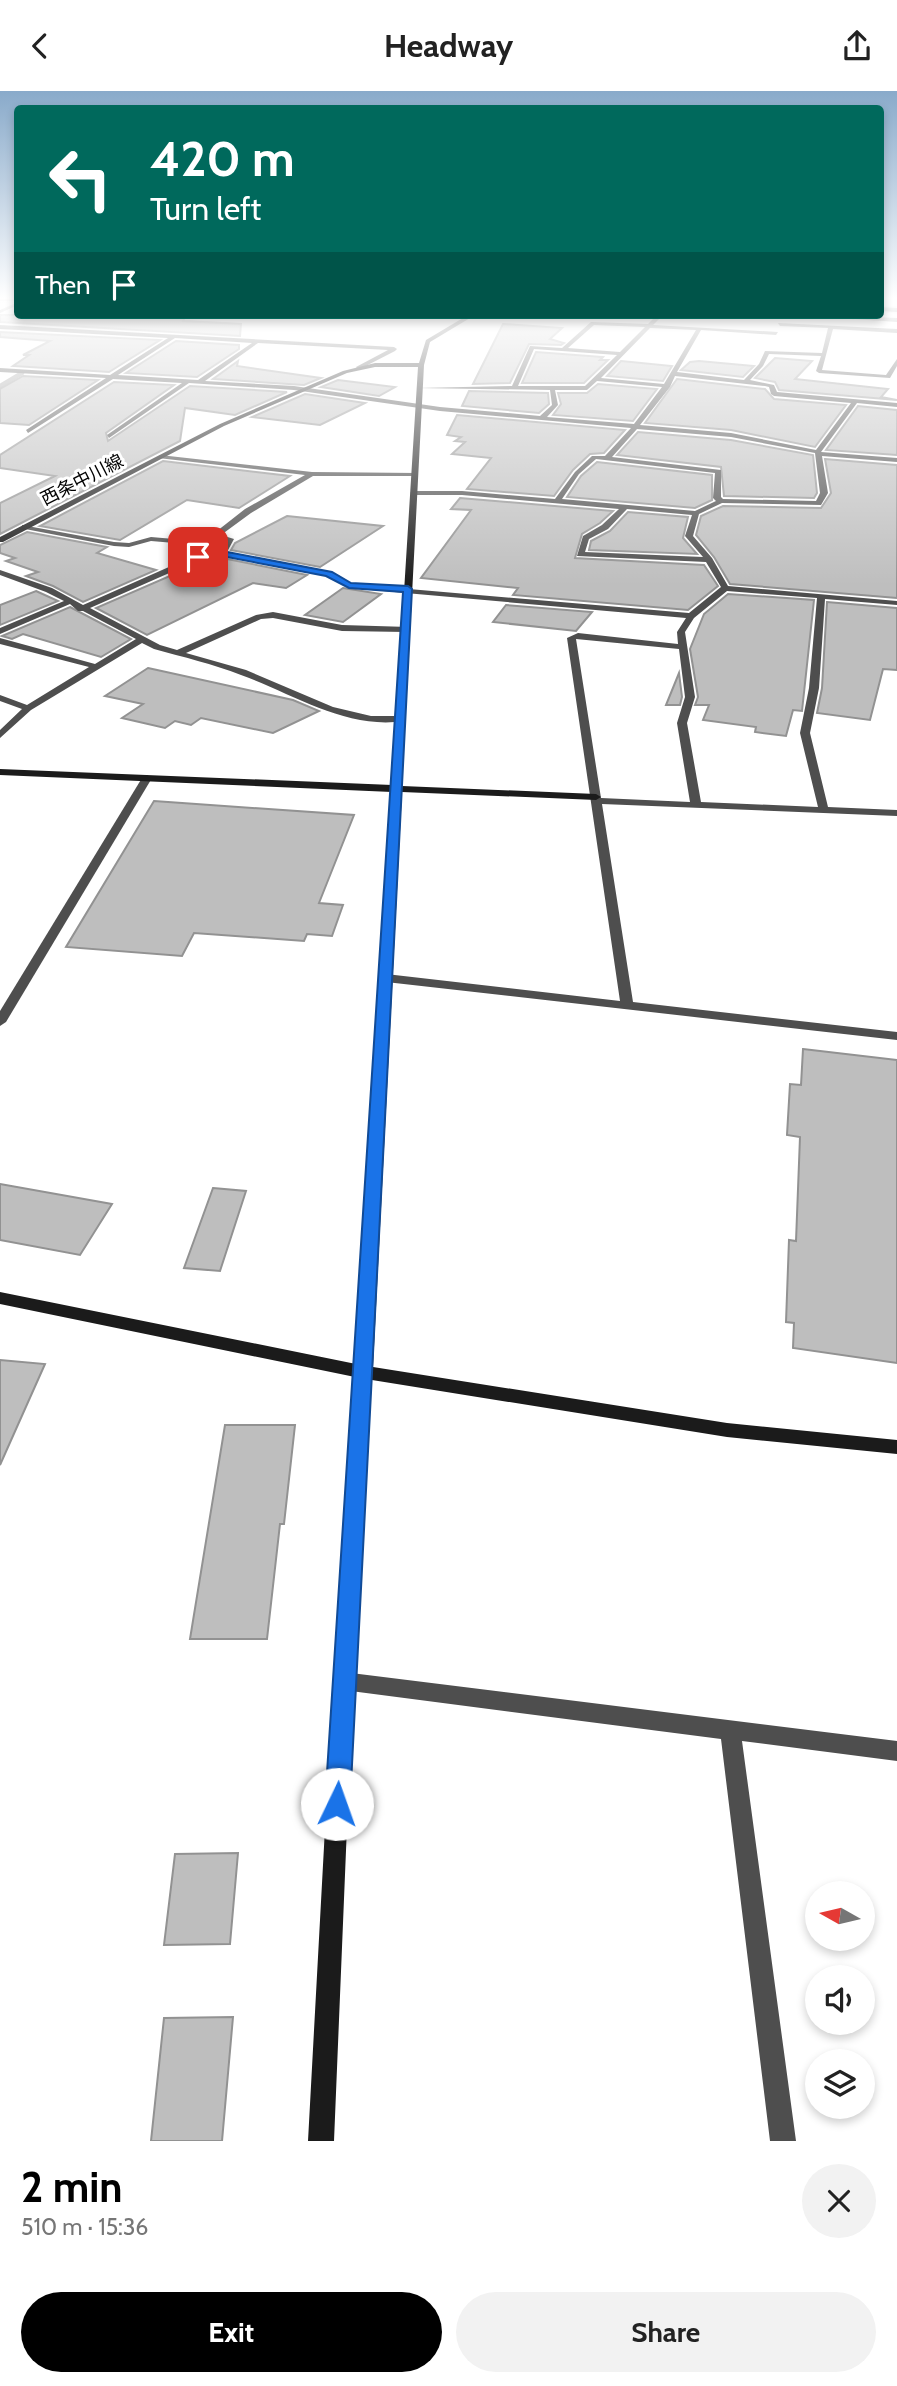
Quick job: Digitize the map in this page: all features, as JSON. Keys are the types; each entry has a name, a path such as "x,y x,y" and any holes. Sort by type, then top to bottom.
{"street":[{"path":"28,431 86,394"},
{"path":"109,436 170,394"},
{"name":"西条中川線","path":"0,540 5,535 26,527 222,425 295,394"},
{"path":"330,394 418,406 731,435 818,453 897,460"},
{"path":"321,2141 343,1681 364,1373 419,394"},
{"path":"542,418 555,405 553,394"},
{"path":"607,457 638,427 662,394"},
{"path":"774,394 897,405"},
{"path":"414,493 462,493 696,513 721,501 818,503 824,493 818,453 855,402"},
{"path":"160,457 312,474 415,474"},
{"path":"557,501 577,473 594,457 607,457 719,471 717,498 721,501"},
{"path":"26,527 129,545 151,539 198,543 213,536 274,494 312,474"},
{"path":"625,507 605,527 586,538 580,554 709,560"},
{"path":"696,513 689,536 709,560 726,588"},
{"path":"213,536 230,539 222,553"},
{"path":"81,609 198,557 222,553 329,574 349,586 408,589 624,612 691,616"},
{"path":"0,572 49,590 141,641 243,672 330,709 370,719 401,719"},
{"path":"696,805 682,723 690,697 681,632 691,616 726,588 897,603"},
{"path":"821,596 814,688 805,733 824,811"},
{"path":"0,631 69,602"},
{"path":"178,653 259,617 273,615 342,628 406,629"},
{"path":"627,1006 571,638 578,636 683,647"},
{"path":"0,641 98,667"},
{"path":"0,735 28,708 141,641"},
{"path":"0,698 28,708"},
{"path":"0,772 897,813"},
{"path":"0,1023 147,778"},
{"path":"386,978 897,1036"},
{"path":"0,1298 364,1373 727,1430 897,1447"},
{"path":"343,1681 897,1751"},
{"path":"730,1730 783,2141"}],"building":[{"path":"0,394 77,394 29,425 0,423"},
{"path":"96,394 162,394 106,433 108,441 179,394 283,394 235,415 185,408 180,441 0,534 0,503 55,476 0,468 0,455"},
{"path":"305,394 365,403 320,425 252,417"},
{"path":"468,394 548,394 549,404 539,413 462,406"},
{"path":"558,394 654,394 633,421 553,415 561,404"},
{"path":"666,394 769,394 774,399 846,405 815,447 731,430 645,423"},
{"path":"822,394 884,394 881,397 897,400"},
{"path":"858,406 897,410 897,455 826,450"},
{"path":"457,415 625,430 604,453 590,454 573,470 554,496 467,489 491,458 452,454 465,442 455,441 461,437 447,435"},
{"path":"638,432 731,440 813,455 817,493 814,498 724,496 721,467 617,455"},
{"path":"825,459 897,465 897,598 730,584 714,557 696,535 701,516 723,506 821,508 831,493"},
{"path":"163,461 290,476 239,508 187,500 120,540 40,526"},
{"path":"597,462 712,475 712,500 695,508 567,497 581,476"},
{"path":"460,498 613,511 582,534 575,558 704,565 718,586 688,610 513,595 518,588 421,578 471,510 451,509"},
{"path":"628,512 688,517 683,538 697,554 589,550 591,541 610,531"},
{"path":"287,516 383,526 320,567 231,550 235,543"},
{"path":"27,532 107,547 97,553 156,570 83,602 53,586 26,576 38,572 6,561 15,558 0,553 0,545"},
{"path":"222,558 307,575 286,588 253,583 147,635 96,608 202,562"},
{"path":"343,588 381,594 343,622 305,615"},
{"path":"36,591 58,601 0,625 0,605"},
{"path":"728,594 814,600 802,711 793,710 786,736 755,732 756,727 703,720 709,705 695,705 698,697 690,649 704,614"},
{"path":"827,602 897,608 897,670 883,669 870,720 817,713 822,688"},
{"path":"506,605 592,612 576,631 493,622"},
{"path":"70,607 131,639 101,657 23,634 12,639 2,636"},
{"path":"148,668 293,700 319,711 273,733 201,718 191,725 175,721 165,728 122,718 143,704 105,696"},
{"path":"679,673 682,697 680,705 666,705"},
{"path":"154,801 354,815 319,903 343,905 332,936 307,934 304,941 194,933 182,956 66,947"},
{"path":"803,1049 897,1060 897,1363 793,1348 794,1323 786,1322 789,1240 796,1241 800,1137 787,1135 790,1084 801,1085"},
{"path":"0,1184 112,1204 80,1255 0,1240"},
{"path":"213,1188 246,1191 220,1271 184,1268"},
{"path":"0,1360 45,1364 0,1465"},
{"path":"225,1425 295,1425 267,1639 190,1639"},
{"path":"238,1853 230,1944 164,1945 175,1854"},
{"path":"233,2017 222,2141 151,2141 164,2018"}],"route":[{"path":"198,557 222,553 231,557 329,574 349,586 408,589 337,1804"}]}
